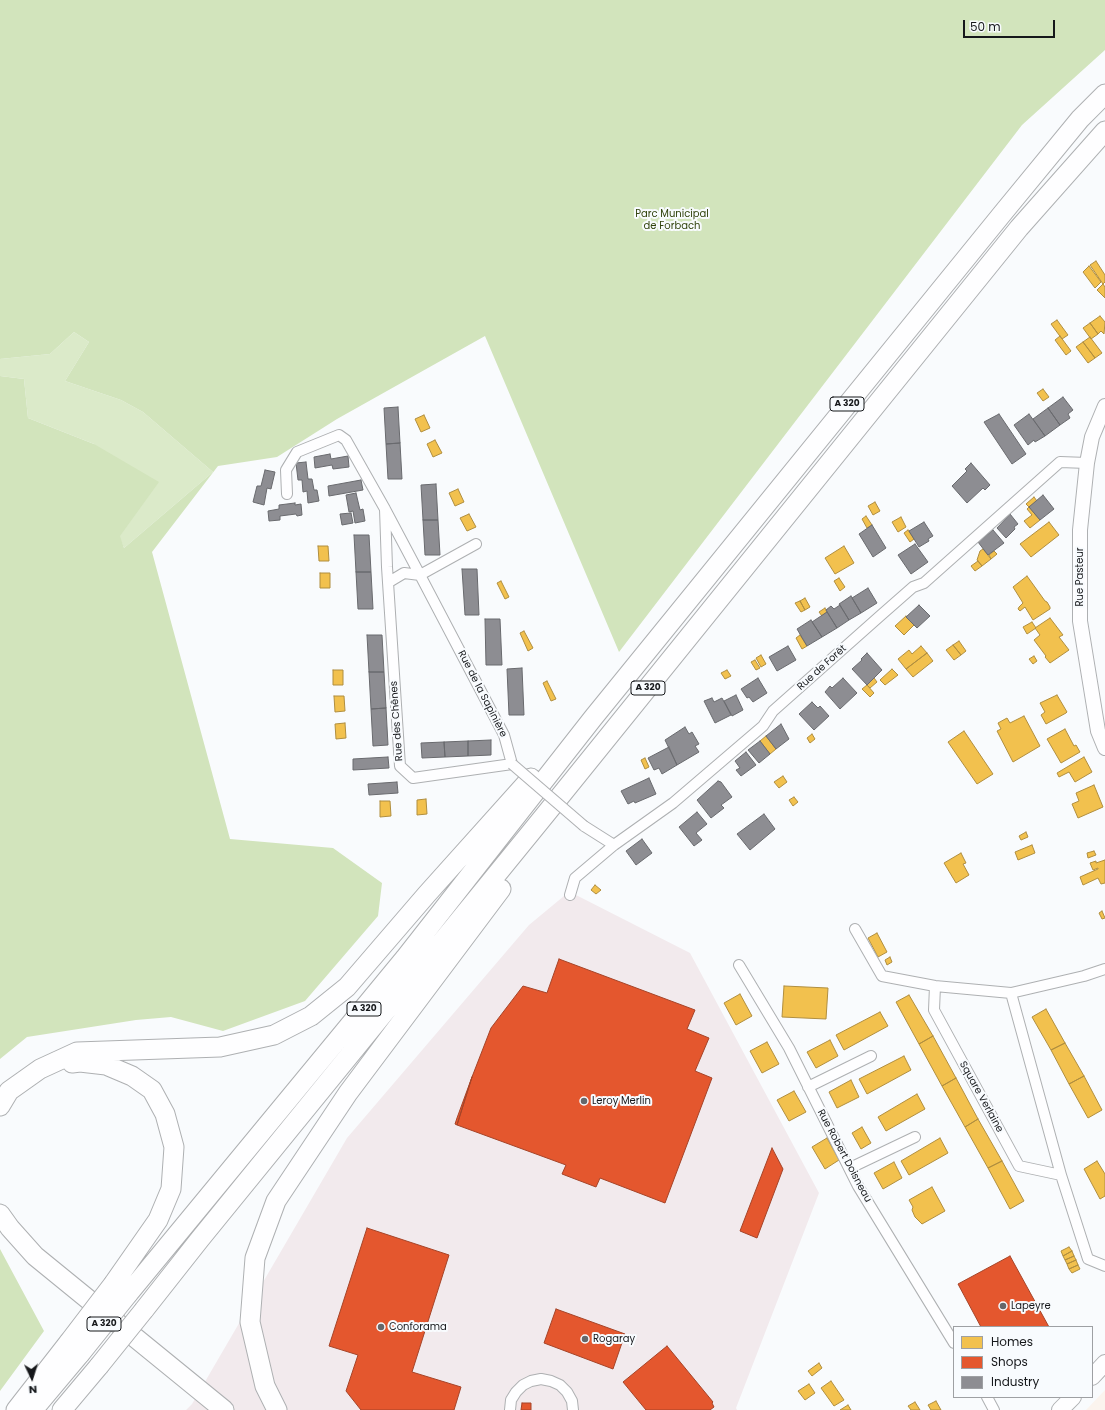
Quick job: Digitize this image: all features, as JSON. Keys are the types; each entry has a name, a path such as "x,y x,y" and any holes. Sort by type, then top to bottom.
{"highway":[{"name":"A 320","path":"33,1410 74,1348 121,1288 405,958 593,718 1002,214 1080,120 1105,94"},
{"name":"A 320","path":"62,1410 1019,228 1105,131"},
{"path":"0,1106 9,1091 40,1069 77,1052 220,1046 274,1035 311,1016 347,987 427,894 540,768 593,718"},
{"path":"277,1410 265,1386 250,1322 255,1258 276,1201 348,1093 509,878 545,815"},
{"path":"40,1069 80,1062 106,1065 132,1076 152,1090 165,1114 174,1147 171,1189 158,1220 121,1288"},
{"path":"0,1214 10,1228 35,1256 224,1410"},
{"path":"16,1410 74,1348"}],"main road":[{"name":"Rue Pasteur","path":"1105,406 1092,437 1087,463 1080,530 1080,621 1098,731 1105,748"},
{"path":"1093,1376 1105,1363"},
{"path":"1060,1410 1072,1398"}],"street":[{"name":"Rue de la Sapinière","path":"287,494 286,470 297,452 339,435 346,440 385,509 504,735 512,764"},
{"name":"Rue de Forêt","path":"570,894 575,878 614,845 685,793 763,726 773,711 874,621 913,588 924,583 1060,462 1087,463"},
{"name":"Rue des Chênes","path":"385,509 387,566 400,766 413,778 512,764"},
{"path":"389,582 404,573 420,575 476,544"},
{"path":"512,764 584,826 614,845"},
{"path":"855,929 882,976 935,986 1011,993 1084,976 1105,969"},
{"name":"Rue Robert Doisneau","path":"739,965 789,1048 858,1186 953,1341"},
{"name":"Square Verlaine","path":"935,986 934,1010 1019,1166 1061,1175"},
{"path":"1011,993 1061,1175 1088,1259 1105,1266"},
{"path":"808,1087 871,1056"},
{"path":"850,1168 915,1137"},
{"path":"510,1410 512,1400 516,1392 523,1385 531,1381 541,1379 560,1385 567,1392 572,1401 573,1410"},
{"path":"988,1398 994,1410"}],"shaded area":[{"path":"576,895 690,953 819,1193 736,1408 737,1410 186,1410 192,1404 347,1138 529,925 564,896"},
{"path":"1105,1390 1105,1410 1086,1410"}],"green space":[{"name":"Parc Municipal de Forbach","path":"0,0 1105,0 1105,50 1022,125 619,652 485,336 337,419 277,457 218,466 152,552 230,839 333,848 382,883 378,916 305,1001 223,1031 171,1017 136,1020 27,1037 0,1059 0,376 24,379 28,418 94,444 159,482 120,536 124,548 213,472 143,412 121,400 65,381 89,342 74,332 50,354 0,359"},
{"path":"74,332 89,342 65,381 121,400 143,412 213,472 124,548 119,536 94,444 28,418 24,379 0,376 0,359 50,354"},
{"path":"0,1249 44,1331 0,1391"}],"building: Homes":[{"path":"1096,261 1105,275 1105,282 1103,284 1090,265"},
{"path":"1089,266 1101,282 1095,288 1083,272"},
{"path":"1103,284 1105,287 1105,298 1097,290"},
{"path":"1100,316 1105,322 1104,334 1101,331 1098,334 1090,323"},
{"path":"1057,320 1068,335 1062,339 1051,324"},
{"path":"1090,323 1098,334 1091,339 1083,328"},
{"path":"1060,336 1071,351 1066,355 1055,340"},
{"path":"1090,337 1102,353 1095,358 1083,342"},
{"path":"1083,342 1095,358 1088,363 1076,347"},
{"path":"1043,389 1049,397 1043,401 1037,393"},
{"path":"424,415 430,428 421,432 415,419"},
{"path":"435,440 442,453 433,457 427,444"},
{"path":"458,489 464,502 455,506 449,493"},
{"path":"1034,497 1037,501 1029,507 1026,504"},
{"path":"875,502 880,511 873,515 868,506"},
{"path":"1029,507 1040,520 1030,528 1024,521 1032,515 1027,509"},
{"path":"469,514 476,527 467,531 460,518"},
{"path":"866,516 872,525 867,528 862,519"},
{"path":"901,517 906,527 898,532 892,522"},
{"path":"1049,522 1059,535 1031,557 1020,544"},
{"path":"908,530 914,539 910,542 904,533"},
{"path":"318,546 328,546 329,561 319,561"},
{"path":"844,546 854,563 835,574 825,558"},
{"path":"983,549 991,559 982,566 977,560 980,551"},
{"path":"994,551 997,554 991,559 989,555"},
{"path":"978,561 982,566 975,571 971,566"},
{"path":"320,573 330,573 330,588 320,588"},
{"path":"1027,576 1050,607 1050,609 1033,620 1025,607 1020,611 1018,609 1023,603 1013,587"},
{"path":"839,578 845,587 840,591 834,581"},
{"path":"501,581 509,597 505,599 497,583"},
{"path":"805,598 810,607 805,610 800,601"},
{"path":"800,601 805,610 801,612 795,603"},
{"path":"825,608 827,612 822,616 819,612"},
{"path":"906,616 914,625 904,635 895,626"},
{"path":"1050,618 1063,635 1059,637 1069,650 1050,663 1034,640 1040,635 1035,628"},
{"path":"1032,622 1036,628 1027,634 1023,627"},
{"path":"524,631 533,648 528,651 520,633"},
{"path":"800,635 807,646 802,649 796,638"},
{"path":"959,641 966,651 961,655 953,645"},
{"path":"953,645 961,655 954,660 946,650"},
{"path":"921,646 927,653 906,669 898,659 909,650 912,654"},
{"path":"927,653 933,661 913,677 906,669"},
{"path":"761,655 766,664 761,667 756,658"},
{"path":"1034,656 1037,661 1033,664 1029,659"},
{"path":"755,660 760,668 756,670 751,662"},
{"path":"892,669 898,675 885,685 880,680"},
{"path":"333,670 343,670 343,685 333,685"},
{"path":"727,670 731,676 725,679 721,673"},
{"path":"874,678 877,682 870,688 867,685"},
{"path":"547,681 556,699 551,701 543,683"},
{"path":"867,685 874,693 870,697 862,689"},
{"path":"1057,695 1067,712 1046,724 1041,715 1045,712 1040,703"},
{"path":"334,696 344,696 345,711 335,712"},
{"path":"1024,716 1040,746 1013,762 997,731 1001,729 998,723 1007,718 1010,723"},
{"path":"345,723 346,738 336,739 335,724"},
{"path":"1065,729 1074,746 1076,745 1080,752 1061,763 1047,739"},
{"path":"964,731 993,774 977,784 948,742"},
{"path":"812,734 815,739 810,743 807,738"},
{"path":"766,736 776,749 770,754 760,741"},
{"path":"1084,757 1092,772 1075,782 1069,772 1059,777 1057,773"},
{"path":"645,758 649,767 645,769 641,760"},
{"path":"783,776 787,782 779,788 774,782"},
{"path":"1094,785 1103,807 1078,818 1072,804 1079,801 1076,793"},
{"path":"794,797 798,802 793,806 789,800"},
{"path":"426,799 427,814 417,815 417,800"},
{"path":"380,801 390,801 391,816 380,817"},
{"path":"1026,832 1028,837 1021,840 1019,836"},
{"path":"1032,845 1035,853 1018,860 1015,852"},
{"path":"1094,851 1096,855 1088,858 1087,853"},
{"path":"961,853 966,863 963,864 969,875 956,883 944,863"},
{"path":"1105,860 1105,883 1101,884 1098,878 1083,885 1080,877 1098,869 1093,870 1090,863"},
{"path":"595,885 601,890 596,894 591,890"},
{"path":"1102,911 1105,918 1102,919 1099,913"},
{"path":"877,933 887,952 878,957 868,938"},
{"path":"890,957 892,962 887,965 885,960"},
{"path":"784,986 828,988 826,1019 782,1017"},
{"path":"740,994 752,1016 736,1025 724,1003"},
{"path":"909,995 933,1036 919,1044 896,1002"},
{"path":"1046,1009 1065,1043 1051,1050 1032,1017"},
{"path":"880,1012 888,1026 844,1050 836,1035"},
{"path":"933,1036 956,1078 942,1086 919,1044"},
{"path":"830,1040 838,1056 816,1068 807,1052"},
{"path":"767,1042 779,1064 762,1073 750,1051"},
{"path":"1065,1043 1084,1076 1069,1084 1051,1050"},
{"path":"904,1056 911,1070 867,1094 859,1079"},
{"path":"1084,1076 1102,1110 1088,1118 1069,1084"},
{"path":"956,1078 978,1119 965,1127 942,1086"},
{"path":"851,1080 859,1097 837,1108 829,1092"},
{"path":"794,1091 806,1112 789,1121 777,1100"},
{"path":"917,1094 925,1109 886,1131 878,1117"},
{"path":"978,1119 1002,1161 988,1168 965,1127"},
{"path":"862,1127 871,1143 861,1149 852,1133"},
{"path":"827,1138 839,1160 825,1169 812,1147"},
{"path":"940,1138 948,1153 909,1175 901,1161"},
{"path":"1002,1161 1024,1201 1010,1209 988,1168"},
{"path":"1097,1161 1105,1174 1105,1196 1100,1199 1084,1169"},
{"path":"894,1162 902,1178 883,1189 874,1173"},
{"path":"932,1187 945,1211 922,1224 915,1217 912,1210 913,1207 909,1200"},
{"path":"1069,1247 1072,1251 1063,1256 1061,1251"},
{"path":"1072,1251 1074,1256 1065,1260 1063,1256"},
{"path":"1074,1256 1076,1260 1067,1264 1065,1260"},
{"path":"1076,1260 1078,1265 1069,1269 1067,1264"},
{"path":"1078,1265 1080,1269 1072,1273 1069,1269"},
{"path":"819,1363 822,1368 812,1376 808,1371"},
{"path":"831,1381 844,1400 834,1406 821,1388"},
{"path":"809,1384 815,1393 805,1400 798,1391"},
{"path":"936,1401 941,1410 931,1410 928,1405"},
{"path":"915,1402 920,1410 911,1410 908,1406"},
{"path":"848,1405 851,1410 840,1410"}],"building: Shops":[{"name":"Leroy Merlin","path":"559,959 695,1010 687,1029 709,1038 695,1071 712,1078 665,1203 600,1178 596,1187 562,1174 566,1165 457,1125 472,1077 491,1028 523,986 547,993"},
{"path":"472,1077 457,1125 455,1124"},
{"path":"772,1148 783,1169 757,1238 740,1231"},
{"name":"Conforama","path":"367,1228 449,1255 412,1372 461,1387 454,1410 361,1410 346,1391 358,1355 329,1346"},
{"name":"Lapeyre","path":"1010,1256 1048,1326 980,1326 958,1284"},
{"name":"Rogaray","path":"556,1309 625,1334 613,1369 544,1343"},
{"path":"667,1346 713,1402 714,1407 710,1410 646,1410 623,1382"},
{"path":"522,1403 531,1403 531,1410 521,1410"}],"building: Industry":[{"path":"1063,397 1073,410 1068,414 1070,418 1060,425 1048,408"},
{"path":"398,407 400,443 386,444 384,408"},
{"path":"1048,408 1060,425 1045,436 1033,419"},
{"path":"999,414 1026,454 1012,464 984,422"},
{"path":"1029,414 1045,436 1035,442 1034,440 1028,445 1014,425"},
{"path":"400,443 402,479 388,479 386,444"},
{"path":"330,454 331,459 348,456 349,467 333,469 332,465 315,468 314,457"},
{"path":"306,462 308,479 312,479 314,490 317,490 319,501 308,503 307,491 303,492 302,480 298,480 296,463"},
{"path":"971,463 990,485 985,490 983,488 967,503 952,486 967,471 965,469"},
{"path":"265,470 275,472 271,489 267,488 264,505 253,502 257,486 261,486"},
{"path":"361,480 363,490 329,496 328,486"},
{"path":"436,484 438,520 423,520 421,485"},
{"path":"356,493 360,510 363,509 365,521 355,523 353,511 349,512 346,495"},
{"path":"1043,495 1054,509 1040,520 1029,507"},
{"path":"295,503 295,505 301,504 302,515 297,516 296,514 280,516 280,520 269,521 268,511 279,509 279,505"},
{"path":"351,513 353,523 342,525 340,514"},
{"path":"1010,514 1018,524 1006,538 997,528"},
{"path":"423,520 438,520 440,555 425,555"},
{"path":"924,522 933,536 928,539 929,541 919,547 909,531"},
{"path":"872,525 886,548 873,557 859,534"},
{"path":"993,530 1004,543 988,555 978,542"},
{"path":"354,535 369,535 371,572 356,572"},
{"path":"915,544 928,562 911,574 898,555"},
{"path":"462,569 477,569 479,615 465,615"},
{"path":"356,572 371,572 373,609 358,609"},
{"path":"868,588 877,603 861,613 852,598"},
{"path":"851,596 861,613 849,620 839,604"},
{"path":"840,605 849,620 837,628 826,610 831,606 834,609"},
{"path":"919,605 930,616 917,628 906,617"},
{"path":"827,612 837,628 822,637 812,622"},
{"path":"485,619 500,619 502,665 486,665"},
{"path":"811,620 822,637 807,646 797,629"},
{"path":"367,635 382,635 384,672 369,672"},
{"path":"788,646 796,660 777,671 769,657"},
{"path":"867,653 882,670 867,685 852,669"},
{"path":"522,668 524,715 509,715 507,669"},
{"path":"369,672 384,672 386,708 371,709"},
{"path":"758,678 767,693 753,702 749,697 747,698 741,689"},
{"path":"843,678 857,693 840,709 825,692 830,686 832,688"},
{"path":"736,695 743,710 732,716 724,701"},
{"path":"712,698 714,702 722,698 731,715 715,723 704,701"},
{"path":"812,702 818,708 820,706 829,716 814,730 799,714"},
{"path":"386,708 388,745 373,746 371,709"},
{"path":"781,724 789,739 776,749 766,736"},
{"path":"685,727 689,734 692,732 699,744 695,746 699,752 677,765 665,740"},
{"path":"491,740 491,755 468,756 468,741"},
{"path":"468,741 468,756 445,757 444,742"},
{"path":"760,741 770,754 759,763 748,750"},
{"path":"444,742 445,757 422,758 421,743"},
{"path":"669,747 677,765 662,774 659,768 654,770 648,758"},
{"path":"746,752 756,765 741,776 736,770 740,768 735,761"},
{"path":"388,757 389,768 353,770 353,759"},
{"path":"649,778 656,794 635,803 634,801 628,804 621,791"},
{"path":"718,781 721,782 732,797 721,805 724,808 711,818 697,800"},
{"path":"397,782 398,793 369,795 368,784"},
{"path":"697,812 707,824 696,833 702,840 694,846 679,827"},
{"path":"764,814 775,829 750,850 737,834"},
{"path":"642,839 652,853 636,865 626,851"}],"place":[{"name":"Leroy Merlin","path":"584,1101"},
{"name":"Lapeyre","path":"1003,1306"},
{"name":"Conforama","path":"381,1327"},
{"name":"Rogaray","path":"585,1339"}]}
